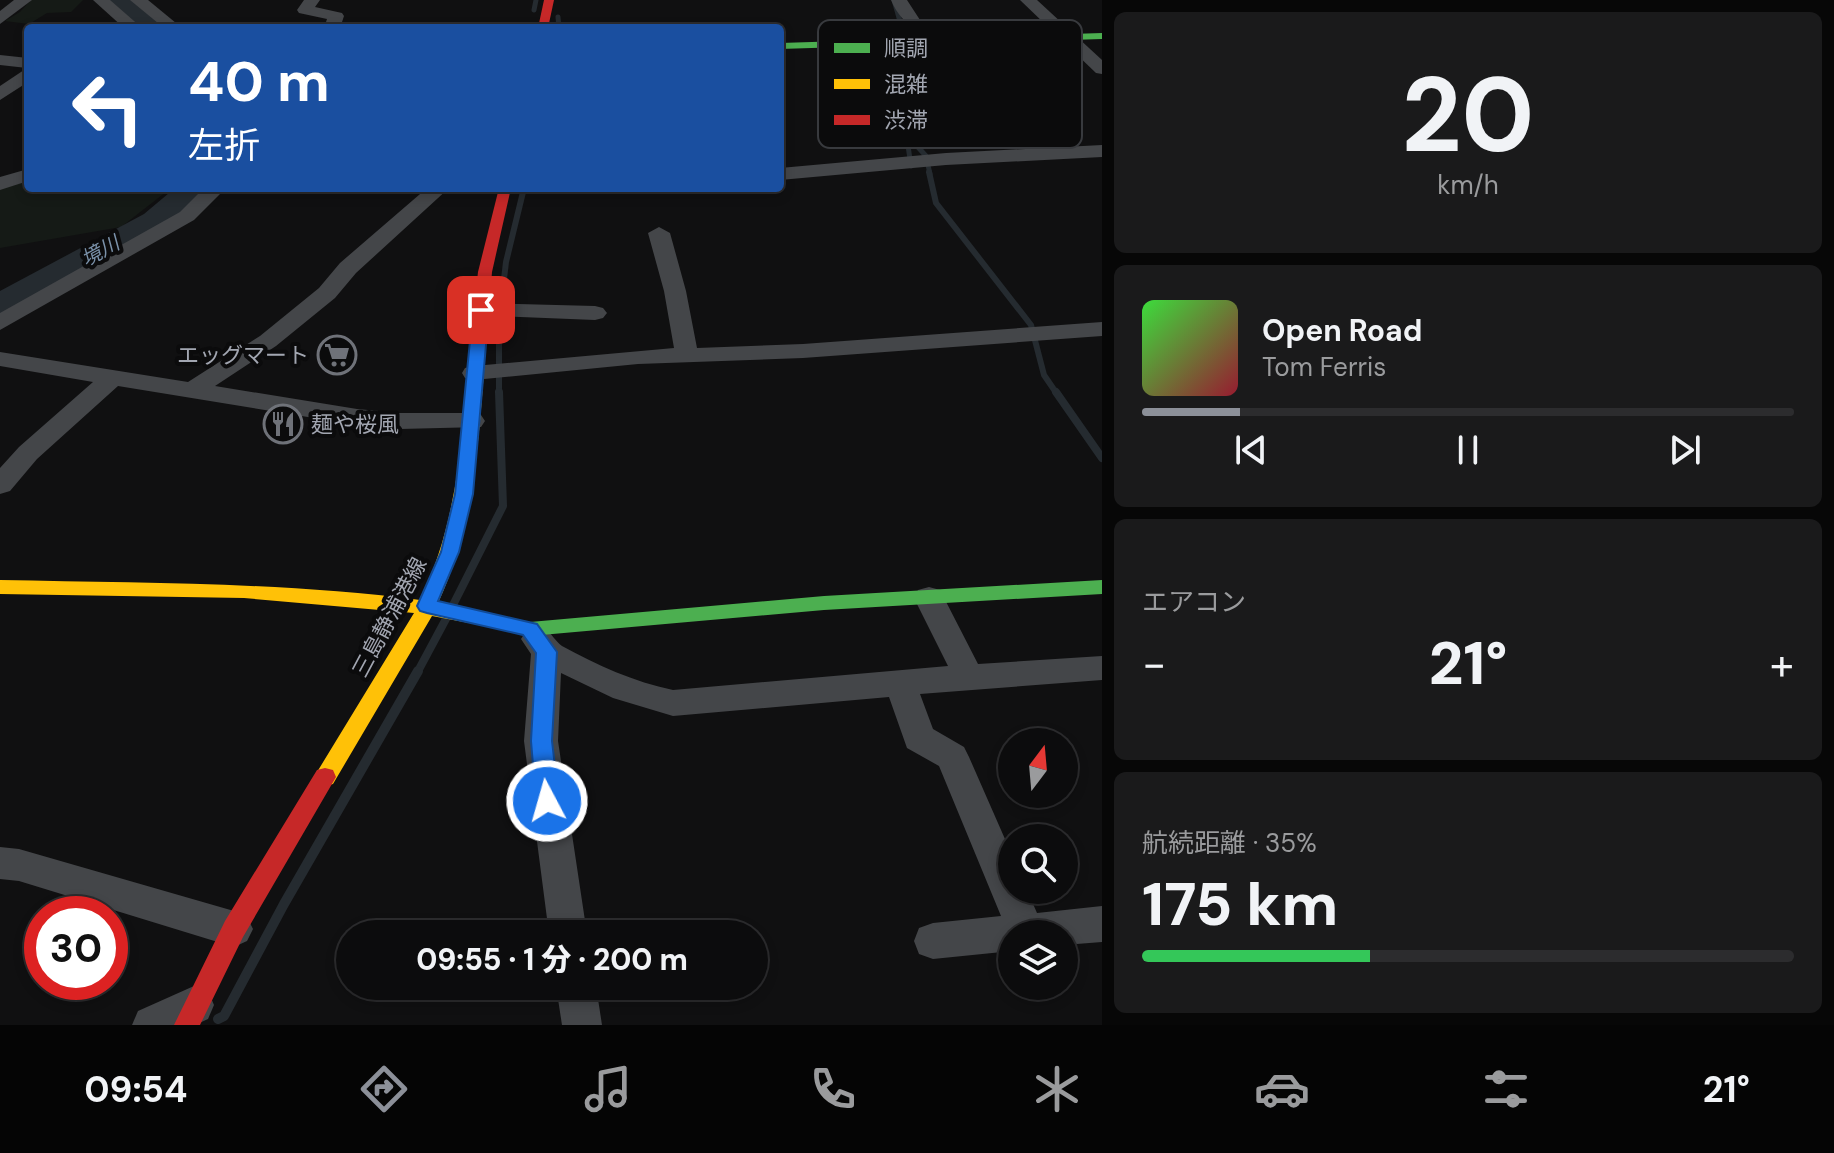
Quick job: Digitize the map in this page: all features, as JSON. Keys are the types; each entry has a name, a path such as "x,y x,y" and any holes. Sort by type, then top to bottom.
{"street":[{"path":"0,19 24,0"},
{"path":"101,0 129,24"},
{"path":"138,0 169,24"},
{"path":"312,0 305,10 336,16 333,24"},
{"path":"544,24 549,0"},
{"path":"899,0 909,20"},
{"path":"1028,0 1048,20"},
{"path":"1082,37 1102,36"},
{"path":"784,46 818,45"},
{"path":"1082,52 1102,69"},
{"path":"0,60 24,63"},
{"path":"0,95 24,76"},
{"path":"784,174 946,159 1102,151"},
{"path":"0,184 24,176"},
{"path":"0,323 187,216 212,192"},
{"path":"191,391 268,341 327,293 348,268 434,192"},
{"name":"三島静浦港線","path":"190,1015 234,929 427,606 454,537 464,494 481,310 493,230 504,192"},
{"path":"659,233 675,291 687,356"},
{"path":"481,310 595,313"},
{"path":"474,373 638,357 1102,329"},
{"path":"0,359 357,417 472,421"},
{"path":"0,485 28,453 113,377"},
{"path":"0,587 296,594 427,606 538,640 649,699 673,703 1102,668"},
{"path":"538,640 809,604 1102,587"},
{"path":"929,598 969,677"},
{"path":"538,640 541,741 566,920"},
{"path":"901,685 919,738 952,757 1021,920"},
{"path":"0,863 19,865 234,929"},
{"path":"1078,926 1102,924"},
{"path":"933,941 998,934"},
{"path":"578,1000 582,1025"},
{"path":"152,1025 190,1015"}],"shaded area":[{"path":"31,0 83,0 71,12 47,13 29,24 5,21 20,12"},
{"path":"24,179 24,192 166,192 121,227 0,248 0,188"}],"waterway":[{"name":"境川","path":"118,0 147,24"},
{"path":"534,10 536,0"},
{"path":"894,0 900,20"},
{"path":"558,17 559,24"},
{"path":"908,148 911,166"},
{"path":"919,148 926,156 930,174"},
{"path":"929,172 936,203 1031,325 1044,375 1057,394"},
{"name":"境川","path":"0,306 156,221 190,192"},
{"path":"499,392 499,321 506,262 523,192"},
{"path":"453,605 503,506 499,392"},
{"path":"1056,392 1102,458"},
{"path":"417,673 447,617"},
{"path":"218,1019 224,1016 284,904 418,671"}],"traffic: fast":[{"path":"1082,37 1102,36"},
{"path":"784,46 818,45"},
{"path":"485,619 530,629 824,603 1102,587"}],"traffic: slow":[{"path":"325,777 394,666 426,608 450,552 458,526 467,471 479,333"},
{"path":"0,587 305,595 365,600 485,619"}],"traffic: jam":[{"path":"544,24 549,0"},
{"path":"479,333 485,272 504,192"},
{"path":"187,1025 234,929 325,777"}],"place":[{"name":"エッグマート","path":"337,355"},
{"name":"麺や桜風","path":"283,424"}],"route":[{"path":"481,310 464,494 450,552 427,606 530,629 547,652 541,741 547,801"}]}
